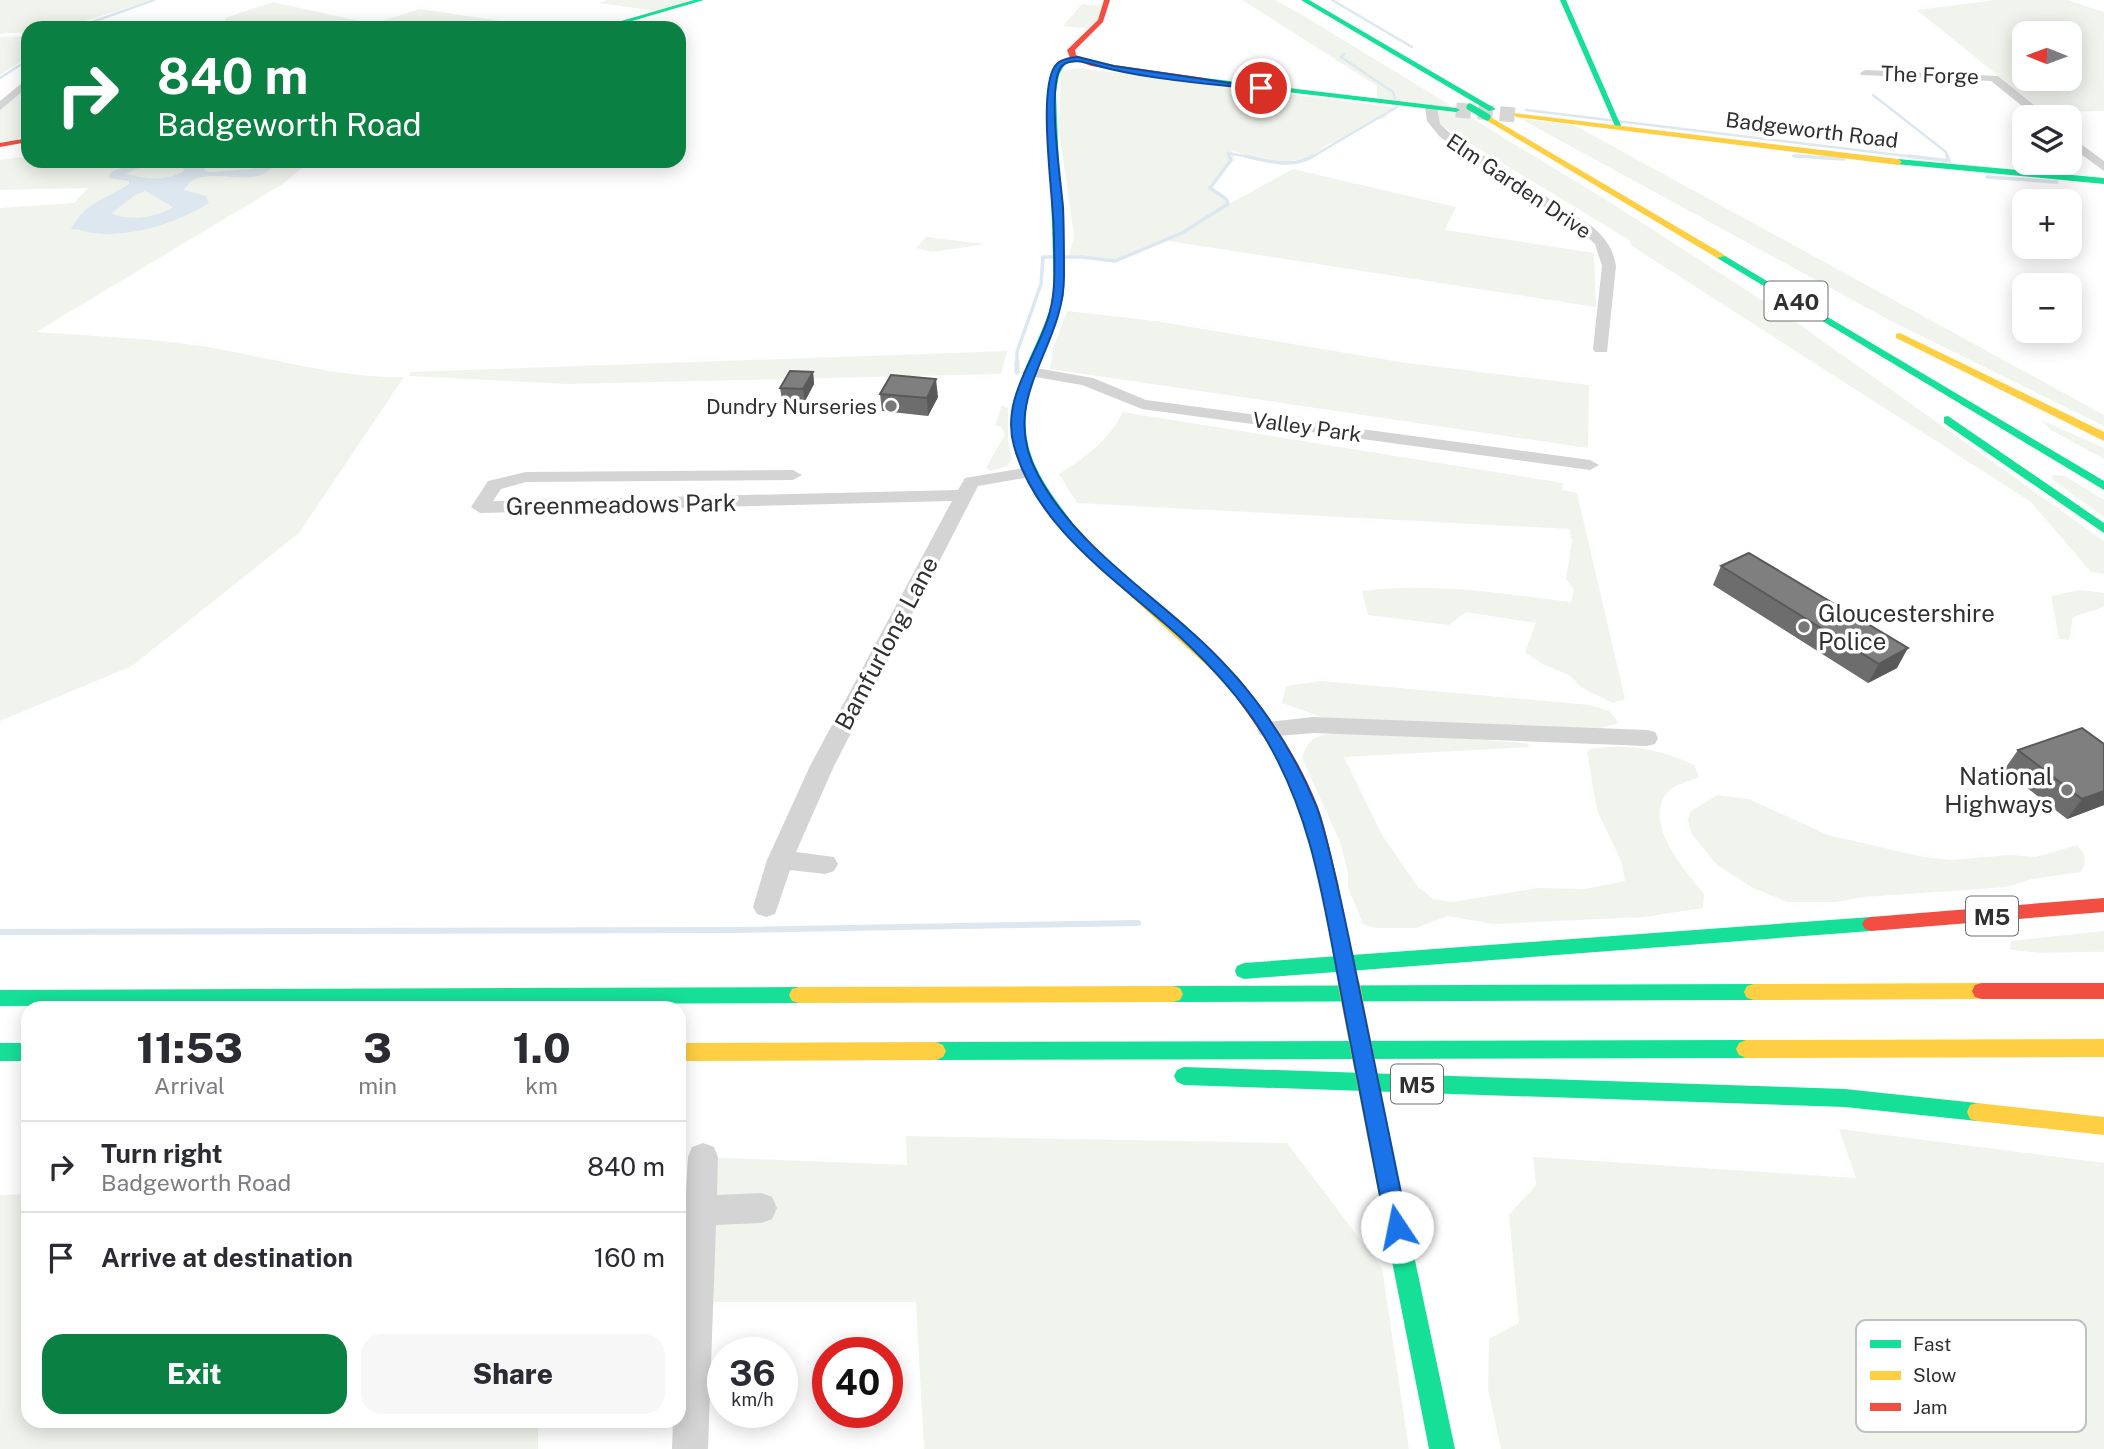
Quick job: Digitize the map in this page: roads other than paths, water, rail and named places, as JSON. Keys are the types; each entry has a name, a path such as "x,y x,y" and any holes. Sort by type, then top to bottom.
{"main road":[{"path":"625,21 701,0"},
{"path":"1078,59 1072,50 1101,21 1107,0"},
{"name":"A40","path":"1290,0 1463,108 1512,117 2104,467"},
{"name":"A40","path":"1304,0 1490,113 1555,157 2104,486"},
{"path":"1563,0 1619,126"},
{"path":"1442,1449 1330,887 1308,805 1268,729 1232,680 1186,635 1101,561 1057,517 1030,472 1019,442 1019,401 1052,323 1059,298 1059,209 1052,131 1054,76 1062,62 1078,59 1114,68 1210,81 1431,107 1463,108"},
{"name":"Badgeworth Road","path":"1512,117 1619,126 1965,170 2104,181"},
{"path":"0,145 21,141"},
{"path":"1555,157 1861,359"},
{"path":"1703,232 1784,275"},
{"path":"1880,326 2104,437"},
{"path":"1929,406 2104,529"},
{"name":"M5","path":"1233,972 2104,905"},
{"path":"855,996 1139,978"},
{"path":"0,998 2104,991"},
{"name":"M5","path":"686,1052 2104,1048"},
{"path":"0,1052 21,1052"},
{"name":"M5","path":"728,1053 1000,1067"},
{"name":"M5","path":"1163,1076 1845,1098 2104,1126"}],"street":[{"name":"The Forge","path":"1865,73 1994,78 2028,105"},
{"path":"0,107 21,88"},
{"name":"Elm Garden Drive","path":"1431,107 1430,119 1448,138 1563,213 1601,242 1607,253 1609,266 1601,349"},
{"path":"2082,150 2104,167"},
{"name":"Valley Park","path":"1030,372 1081,377 1116,390 1142,404 1590,465"},
{"name":"Bamfurlong Lane","path":"766,907 780,860 821,766 963,495 971,482 977,479 1030,472"},
{"name":"Greenmeadows Park","path":"793,475 526,477 494,485 480,507 963,495"},
{"path":"1268,729 1312,725 1647,738"},
{"path":"780,860 825,864"},
{"path":"690,1449 703,1157"},
{"path":"701,1211 761,1208"}],"waterway":[{"path":"95,21 154,0"},
{"path":"1332,0 1412,47"},
{"path":"1344,54 1341,57 1393,92 1395,99"},
{"path":"0,78 21,64"},
{"path":"1873,95 1946,152 1948,158"},
{"path":"1310,158 1397,107"},
{"path":"1526,110 1923,158"},
{"path":"1230,158 1228,153 1252,158"},
{"path":"1245,156 1252,158"},
{"path":"1252,158 1288,163 1313,156"},
{"path":"1793,156 1825,158"},
{"path":"1795,156 1844,159"},
{"path":"1909,156 1949,161 1947,156"},
{"path":"1017,372 1017,352 1041,284 1043,257 1082,257 1115,261 1182,233 1228,204 1226,199 1210,188 1230,158"},
{"path":"1987,177 2057,182"},
{"path":"0,932 729,930 1138,923"}],"tunnel":[{"path":"1456,110 1516,115"}],"place":[{"name":"Dundry Nurseries","path":"891,406"},
{"name":"Gloucestershire Police","path":"1804,627"},
{"name":"National Highways","path":"2067,790"}]}
